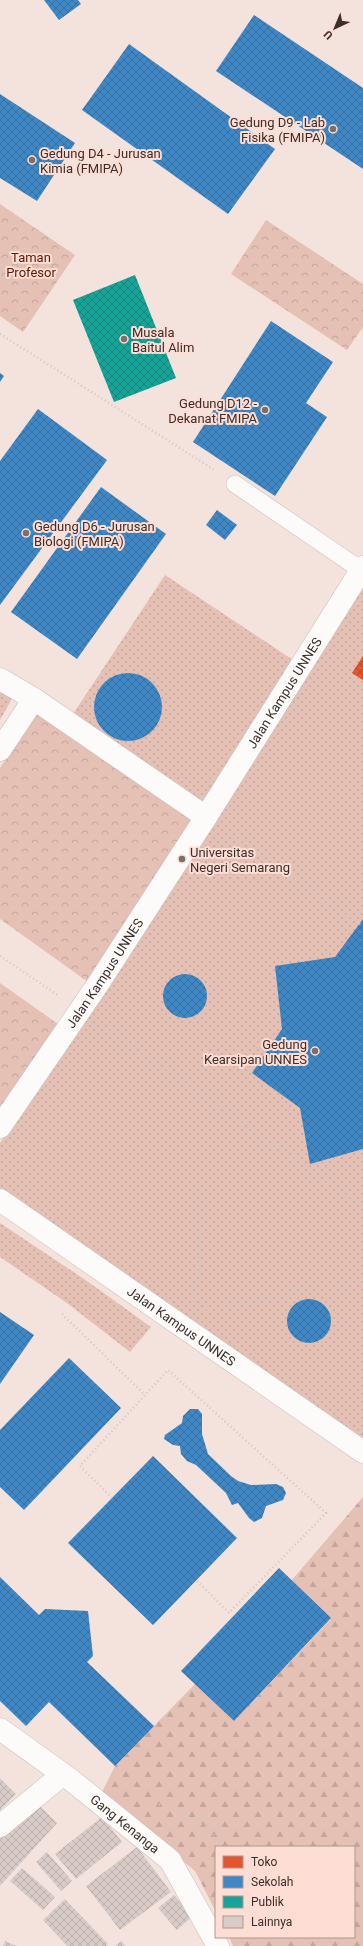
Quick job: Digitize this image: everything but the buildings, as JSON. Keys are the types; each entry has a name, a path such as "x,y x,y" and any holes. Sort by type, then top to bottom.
{"street":[{"name":"Jalan Kampus UNNES","path":"0,1127 80,1010 206,817 362,569"},
{"path":"0,679 34,700 206,817"},
{"path":"0,750 34,700"},
{"name":"Jalan Kampus UNNES","path":"0,1200 363,1452"},
{"name":"Gang Kenanga","path":"0,1729 63,1774 170,1860 218,1946"},
{"path":"0,1826 63,1774"}],"lane":[{"path":"235,484 362,569"}],"path":[{"path":"0,334 235,484"},
{"path":"206,817 360,924"},
{"path":"0,956 80,1010 363,1208"},
{"path":"194,1304 213,1139"},
{"path":"201,1310 363,1281"},
{"path":"62,1314 145,1395"},
{"path":"112,1498 80,1466 168,1370 326,1513 229,1612 196,1580"}],"green space":[{"name":"Taman Profesor","path":"0,204 75,255 23,332 0,316"},
{"path":"266,220 363,284 363,327 347,350 231,274"},
{"path":"165,575 296,662 203,805 71,717"},
{"path":"363,580 363,1443 0,1188 0,1143 211,823"},
{"path":"0,689 13,697 0,720"},
{"path":"37,711 195,819 88,982 0,919 0,768"},
{"path":"0,983 58,1024 0,1109"},
{"path":"0,1223 87,1281 151,1327 130,1352 67,1303 0,1257"},
{"path":"363,1497 363,1946 233,1946 229,1938 355,1938 355,1846 215,1846 215,1910 195,1871 102,1792 115,1766 195,1684 234,1721 331,1619 291,1581"}],"place":[{"name":"Gedung D9 - Lab Fisika (FMIPA)","path":"333,129"},
{"name":"Gedung D4 - Jurusan Kimia (FMIPA)","path":"32,160"},
{"name":"Musala Baitul Alim","path":"124,339"},
{"name":"Gedung D12 - Dekanat FMIPA","path":"265,410"},
{"name":"Gedung D6 - Jurusan Biologi (FMIPA)","path":"26,533"},
{"name":"Universitas Negeri Semarang","path":"182,859"},
{"name":"Gedung Kearsipan UNNES","path":"315,1051"}]}
